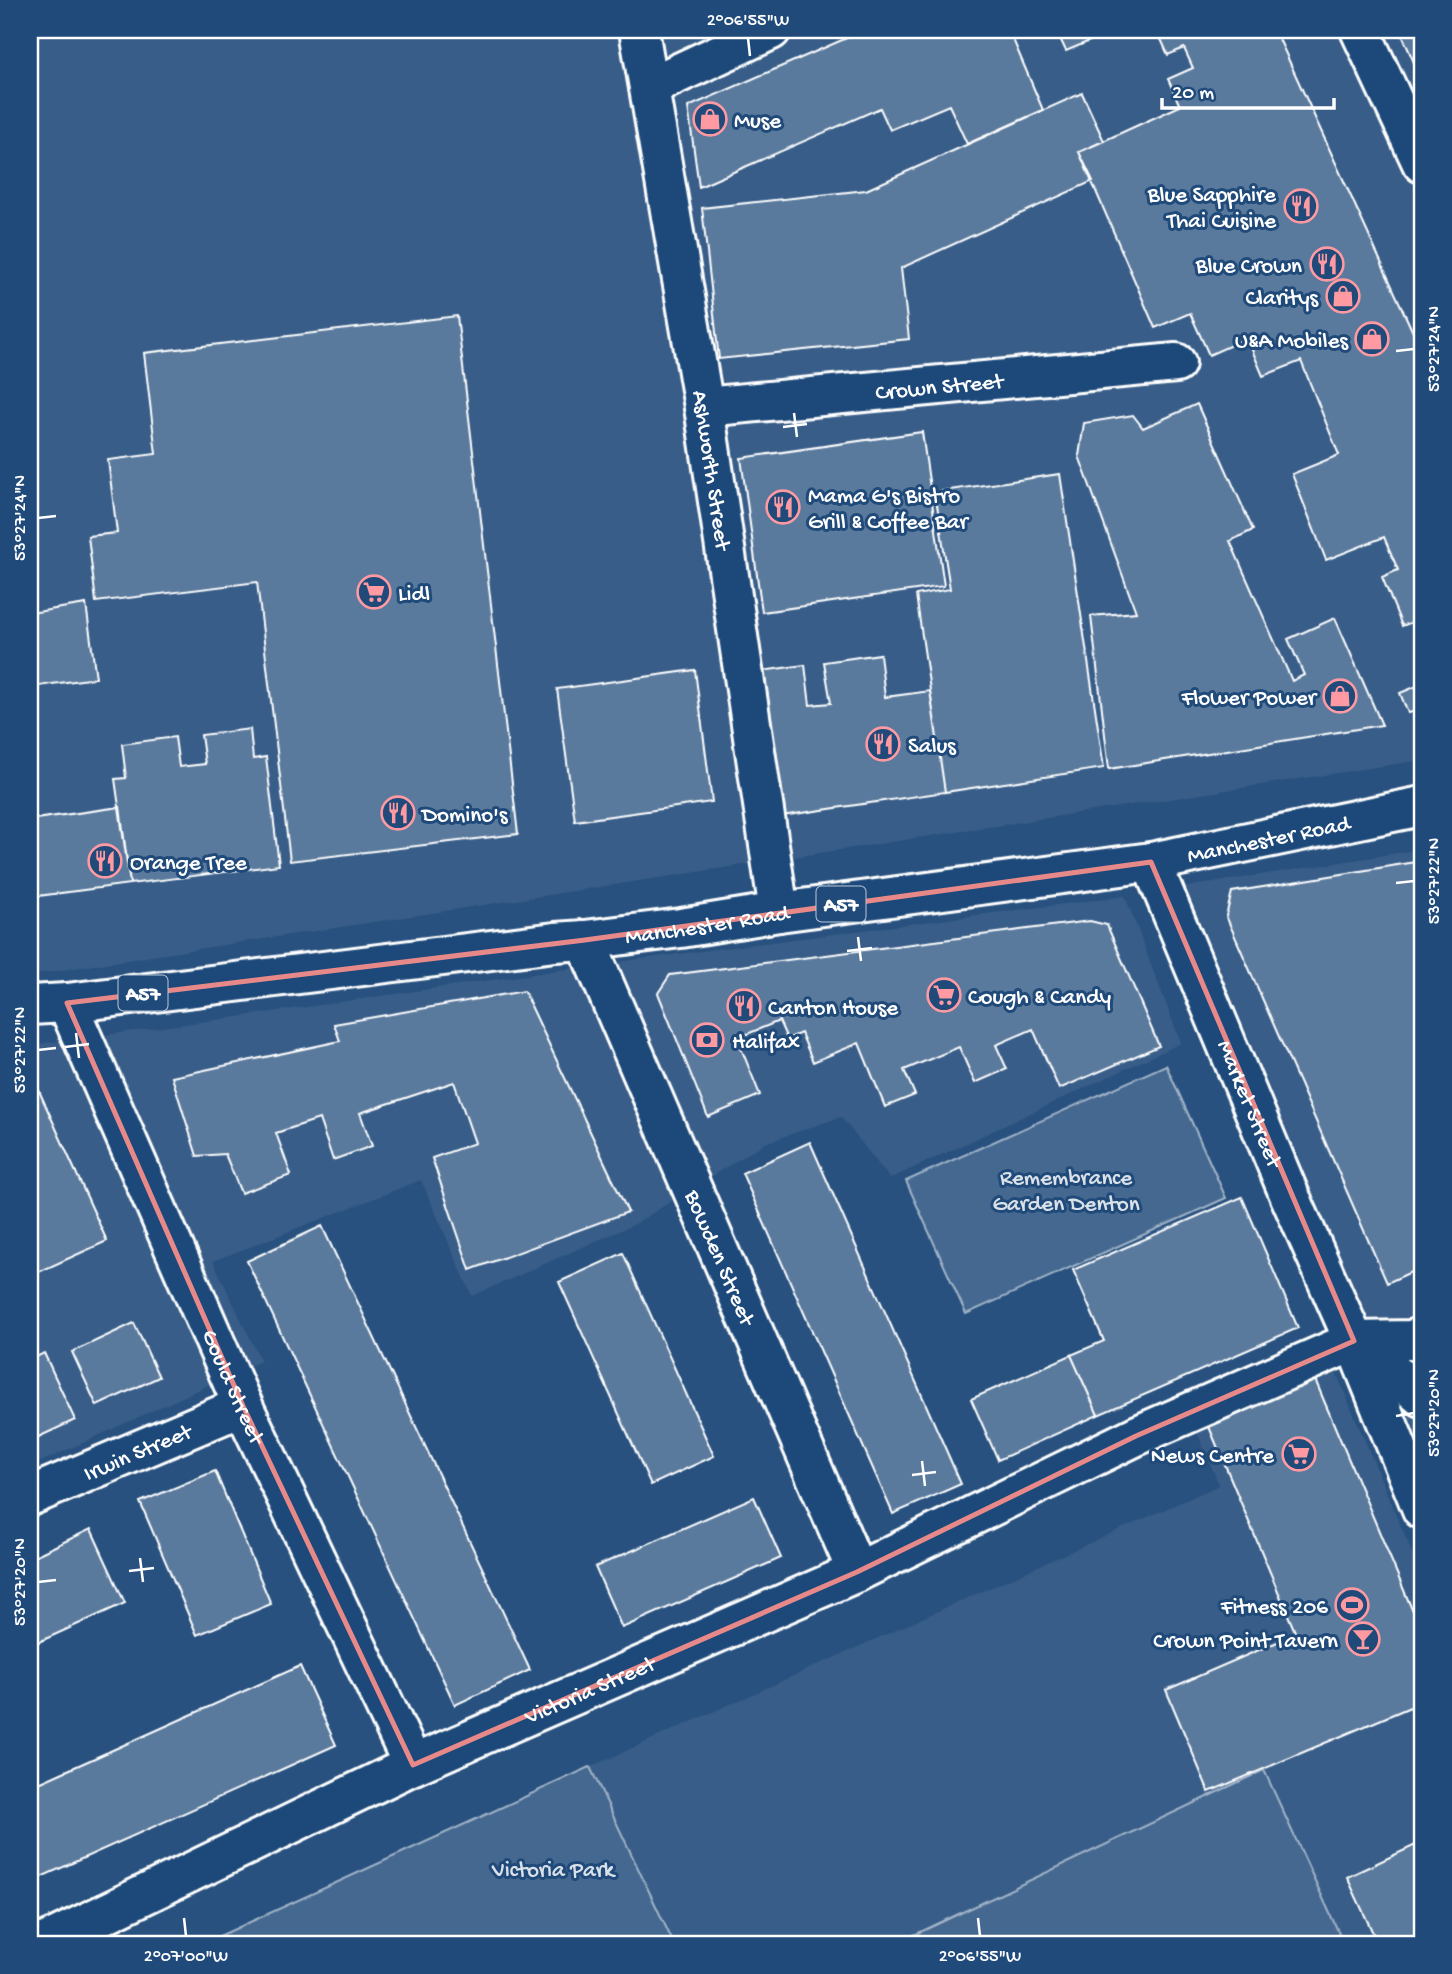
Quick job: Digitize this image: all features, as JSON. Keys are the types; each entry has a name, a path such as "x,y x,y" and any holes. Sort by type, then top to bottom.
{"main road":[{"name":"Ashworth Street","path":"639,30 704,407 779,912"},
{"path":"649,87 771,30"},
{"path":"1360,30 1422,163"},
{"name":"Crown Street","path":"704,407 1176,363"},
{"name":"Manchester Road","path":"30,1005 67,1003 681,928 779,912 1151,862 1422,806"},
{"name":"Market Street","path":"1151,862 1289,1194 1354,1341 1422,1509"},
{"name":"Bowden Street","path":"585,940 858,1572"},
{"name":"Gould Street","path":"67,1003 243,1406 413,1765"},
{"path":"1354,1341 1412,1340 1422,1336"},
{"path":"1354,1341 1422,1397"},
{"name":"Victoria Street","path":"42,1944 413,1765 858,1572 1136,1436 1354,1341"},
{"name":"Irwin Street","path":"30,1496 243,1406"}],"highlighted area":[{"path":"1151,862 1354,1341 1136,1436 857,1572 413,1765 243,1406 67,1003 585,940"}],"shaded area":[{"path":"30,30 1422,30 1422,760 30,975"},
{"path":"1422,849 1422,1455 1186,887"},
{"path":"1125,896 1181,1043 890,1179 841,1117 765,1143 635,1224 472,1296 421,1180 213,1261 261,1361 30,1467 30,1045 594,965"},
{"path":"1330,1358 1422,1576 1422,1944 1344,1944 1264,1770 895,1944 674,1944 590,1767 1219,1485 1192,1420"}],"green space":[{"name":"Remembrance Garden Denton","path":"1166,1065 1226,1198 966,1314 906,1181"},
{"name":"Victoria Park","path":"590,1767 674,1944 202,1944"},
{"path":"1264,1770 1344,1944 895,1944"}],"building":[{"path":"865,30 1009,30 1043,110 967,144 949,105 890,130 880,108 699,187 688,107"},
{"path":"1056,30 1116,30 1066,51"},
{"path":"1157,30 1275,30 1422,352 1422,626 1420,619 1402,626 1382,577 1398,570 1384,537 1326,560 1292,474 1339,455 1301,361 1263,376 1247,338 1209,355 1190,313 1155,328 1079,152 1180,106 1168,79 1193,68 1184,48 1168,55"},
{"path":"1400,30 1422,30 1422,81"},
{"path":"1082,93 1104,141 1079,152 1093,181 901,268 909,339 719,359 702,208 866,190"},
{"name":"Lidl","path":"457,316 518,834 290,861 257,582 96,602 88,536 117,533 108,460 156,454 144,353"},
{"path":"1197,404 1253,530 1230,541 1292,681 1304,675 1288,639 1335,618 1382,725 1109,769 1091,616 1136,612 1079,456 1084,423 1133,415 1143,428"},
{"path":"922,432 944,586 762,612 741,458"},
{"path":"1060,474 1104,768 945,792 916,595 950,589 935,492"},
{"path":"86,604 96,678 30,687 30,613"},
{"path":"880,654 885,697 930,691 945,792 781,816 761,671 805,665 810,705 831,703 824,662"},
{"path":"695,670 712,802 575,821 557,689"},
{"path":"1422,684 1422,710 1408,713 1400,693"},
{"path":"250,729 253,759 266,757 279,865 130,884 115,779 126,778 122,744 175,737 179,767 205,764 201,735"},
{"path":"30,781 35,819 120,807 130,884 30,897"},
{"path":"1422,861 1422,1267 1387,1283 1226,916 1232,892"},
{"path":"1090,921 1107,925 1159,1046 1059,1089 1033,1029 996,1045 1007,1069 975,1083 959,1047 904,1070 915,1095 885,1107 859,1043 813,1062 801,1033 787,1039 779,1021 737,1038 760,1095 708,1117 658,993 670,975"},
{"path":"524,991 628,1212 470,1270 432,1158 475,1143 454,1082 360,1113 372,1146 333,1160 319,1119 276,1133 291,1175 241,1193 225,1154 197,1156 172,1077 340,1041 334,1024"},
{"path":"30,1071 107,1241 30,1276"},
{"path":"810,1142 961,1484 893,1514 742,1173"},
{"path":"1242,1197 1298,1328 1098,1415 1071,1355 1104,1341 1073,1270"},
{"path":"322,1226 530,1670 455,1705 247,1261"},
{"path":"623,1253 714,1456 651,1485 559,1282"},
{"path":"134,1323 159,1377 97,1406 72,1352"},
{"path":"44,1353 75,1420 30,1441 30,1360"},
{"path":"1071,1355 1098,1415 998,1460 971,1399"},
{"path":"1314,1377 1422,1633 1422,1702 1209,1792 1166,1690 1296,1634 1207,1422"},
{"path":"215,1471 271,1604 197,1635 140,1502"},
{"path":"754,1497 781,1558 622,1628 595,1567"},
{"path":"91,1529 125,1603 30,1646 30,1558"},
{"path":"300,1666 336,1745 30,1882 30,1787"},
{"path":"1422,1842 1422,1944 1378,1944 1347,1877"}],"place":[{"name":"Muse","path":"710,119"},
{"name":"Blue Sapphire Thai Cuisine","path":"1301,206"},
{"name":"Blue Crown","path":"1327,264"},
{"name":"Claritys","path":"1343,296"},
{"name":"U&A Mobiles","path":"1372,339"},
{"name":"Mama G's Bistro Grill & Coffee Bar","path":"783,507"},
{"name":"Lidl","path":"374,592"},
{"name":"Flower Power","path":"1340,696"},
{"name":"Salus","path":"883,744"},
{"name":"Domino's","path":"398,813"},
{"name":"Orange Tree","path":"105,861"},
{"name":"Cough & Candy","path":"944,995"},
{"name":"Canton House","path":"744,1006"},
{"name":"Halifax","path":"707,1040"},
{"name":"News Centre","path":"1299,1454"},
{"name":"Fitness 206","path":"1352,1605"},
{"name":"Crown Point Tavern","path":"1363,1639"}]}
